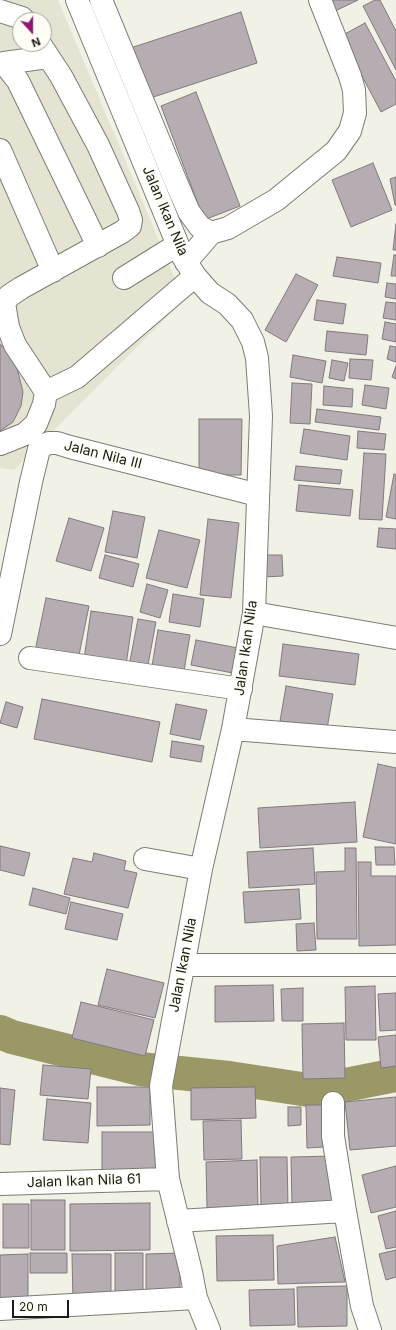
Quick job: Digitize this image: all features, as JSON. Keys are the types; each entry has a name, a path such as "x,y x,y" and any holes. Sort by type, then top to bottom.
{"street":[{"name":"Jalan Ikan Nila","path":"77,0 186,261 210,293 226,304 242,320 253,342 257,358 261,416 254,613 233,729 201,869 161,1086 168,1179 196,1298 209,1330"},
{"path":"101,0 189,212 200,227 211,233"},
{"path":"46,392 77,377 211,233 228,228 276,200 336,152 350,131 355,113 354,90 350,76 320,0"},
{"path":"0,12 12,15"},
{"path":"38,52 2,64 18,81 98,246"},
{"path":"0,444 25,434 36,424 44,404 46,392 15,345 8,327 4,303 9,296 21,288 98,246 130,226 130,216 98,145 62,76 45,52"},
{"path":"0,150 53,270"},
{"path":"124,278 186,261"},
{"name":"Jalan Nila III","path":"0,634 31,482 39,449 44,445 49,443 70,447 258,495"},
{"path":"254,613 396,638"},
{"path":"30,658 241,689"},
{"path":"233,729 396,742"},
{"path":"144,859 201,869"},
{"path":"183,965 396,965"},
{"path":"333,1103 333,1136 345,1211 362,1306 370,1330"},
{"name":"Jalan Ikan Nila 61","path":"0,1184 168,1179"},
{"path":"178,1221 345,1211"},
{"path":"0,1309 196,1298"}],"shaded area":[{"path":"0,0 58,0 184,300 14,470 0,468"}],"building":[{"path":"327,0 358,0 333,12"},
{"path":"375,0 380,0 396,31 396,70 363,6"},
{"path":"241,12 257,63 129,105 112,54"},
{"path":"365,23 396,81 396,104 381,112 341,36"},
{"path":"196,92 240,206 204,220 161,106"},
{"path":"373,163 392,210 351,227 332,180"},
{"path":"396,177 396,205 395,205 390,179"},
{"path":"396,224 396,250 393,250"},
{"path":"394,255 396,255 396,276 391,276"},
{"path":"337,257 381,263 378,283 333,276"},
{"path":"296,274 318,285 286,342 265,330"},
{"path":"387,283 396,284 396,299 385,297"},
{"path":"317,300 346,304 343,324 314,320"},
{"path":"386,302 396,303 396,320 383,318"},
{"path":"385,322 396,324 396,342 382,339"},
{"path":"327,331 368,335 366,355 325,351"},
{"path":"0,344 12,356 17,368 23,392 21,406 13,422 0,431"},
{"path":"390,346 396,347 396,362 387,359"},
{"path":"293,355 326,361 322,383 290,377"},
{"path":"350,359 373,360 371,380 349,378"},
{"path":"332,360 348,363 344,381 329,378"},
{"path":"396,366 396,379 392,377"},
{"path":"292,383 312,384 310,424 290,423"},
{"path":"365,385 389,388 386,409 362,405"},
{"path":"324,386 353,389 352,407 323,405"},
{"path":"317,409 381,417 379,430 315,422"},
{"path":"199,419 242,419 241,475 199,475"},
{"path":"304,429 350,436 347,460 300,453"},
{"path":"358,431 386,434 384,450 357,448"},
{"path":"364,453 386,454 382,520 359,519"},
{"path":"296,466 342,470 340,484 294,480"},
{"path":"394,474 396,475 396,519 386,517"},
{"path":"299,485 353,490 350,516 296,511"},
{"path":"113,511 145,517 137,558 105,552"},
{"path":"69,518 104,528 91,571 56,561"},
{"path":"208,519 239,523 231,598 200,595"},
{"path":"379,528 396,529 396,549 377,547"},
{"path":"159,530 200,540 187,588 146,578"},
{"path":"105,555 139,564 133,587 99,578"},
{"path":"262,555 282,555 283,576 263,577"},
{"path":"147,584 168,590 160,618 140,612"},
{"path":"173,594 204,599 200,627 169,622"},
{"path":"46,598 89,606 78,660 35,651"},
{"path":"91,611 133,617 126,665 84,659"},
{"path":"138,619 156,622 147,670 129,666"},
{"path":"158,630 190,635 183,677 151,672"},
{"path":"196,640 243,649 238,674 191,665"},
{"path":"283,644 359,654 355,685 279,676"},
{"path":"286,686 333,694 327,729 280,721"},
{"path":"42,699 160,722 152,762 34,739"},
{"path":"6,702 23,707 17,728 0,723"},
{"path":"176,704 207,710 200,740 170,734"},
{"path":"172,741 204,746 201,762 170,757"},
{"path":"378,764 396,768 396,844 363,837"},
{"path":"355,802 357,842 260,848 258,808"},
{"path":"0,846 30,853 24,876 0,870"},
{"path":"375,847 394,847 395,865 376,865"},
{"path":"313,848 315,884 249,888 247,852"},
{"path":"345,848 356,848 357,939 317,939 316,872 345,871"},
{"path":"94,853 126,861 124,870 137,873 128,908 64,894 73,858 92,862"},
{"path":"358,862 371,862 371,876 396,876 396,945 359,946"},
{"path":"33,888 70,898 66,914 29,905"},
{"path":"299,889 301,919 245,923 243,892"},
{"path":"71,902 123,914 117,940 65,929"},
{"path":"314,923 316,950 297,951 296,924"},
{"path":"107,969 164,983 155,1018 98,1005"},
{"path":"273,985 274,1021 215,1022 215,986"},
{"path":"375,986 376,1040 346,1040 345,987"},
{"path":"303,988 303,1021 282,1021 281,989"},
{"path":"396,993 396,1030 380,1031 378,994"},
{"path":"81,1002 154,1020 145,1056 72,1038"},
{"path":"344,1023 345,1078 303,1079 302,1024"},
{"path":"396,1035 396,1066 381,1068 378,1037"},
{"path":"43,1065 91,1069 88,1099 40,1095"},
{"path":"97,1087 150,1087 150,1125 97,1126"},
{"path":"255,1087 256,1118 191,1120 191,1088"},
{"path":"0,1088 15,1090 10,1145 0,1144"},
{"path":"396,1097 396,1146 350,1150 345,1102"},
{"path":"47,1099 91,1103 88,1143 43,1140"},
{"path":"306,1105 322,1105 323,1147 307,1148"},
{"path":"288,1107 301,1107 301,1125 288,1126"},
{"path":"241,1120 242,1159 204,1160 203,1121"},
{"path":"102,1132 162,1132 162,1177 102,1177"},
{"path":"334,1156 335,1205 292,1206 291,1157"},
{"path":"260,1157 287,1157 288,1207 261,1208"},
{"path":"257,1160 258,1207 207,1208 206,1162"},
{"path":"396,1166 396,1207 371,1213 362,1175"},
{"path":"31,1200 65,1200 65,1250 31,1250"},
{"path":"150,1203 150,1250 70,1251 70,1204"},
{"path":"3,1204 29,1204 29,1248 3,1248"},
{"path":"396,1211 396,1247 386,1249 378,1216"},
{"path":"273,1235 274,1280 217,1281 216,1236"},
{"path":"335,1237 345,1282 278,1284 277,1246"},
{"path":"396,1250 396,1277 386,1280 379,1254"},
{"path":"30,1253 67,1253 67,1273 30,1273"},
{"path":"115,1253 143,1253 143,1298 115,1299"},
{"path":"180,1253 180,1293 146,1293 146,1254"},
{"path":"28,1254 28,1304 0,1305 0,1255"},
{"path":"72,1254 111,1254 111,1303 73,1303"},
{"path":"347,1286 347,1326 298,1327 297,1287"},
{"path":"294,1289 295,1325 250,1326 249,1290"}],"waterway":[{"path":"0,1032 12,1037 140,1069 229,1078 315,1091 396,1075"}]}
